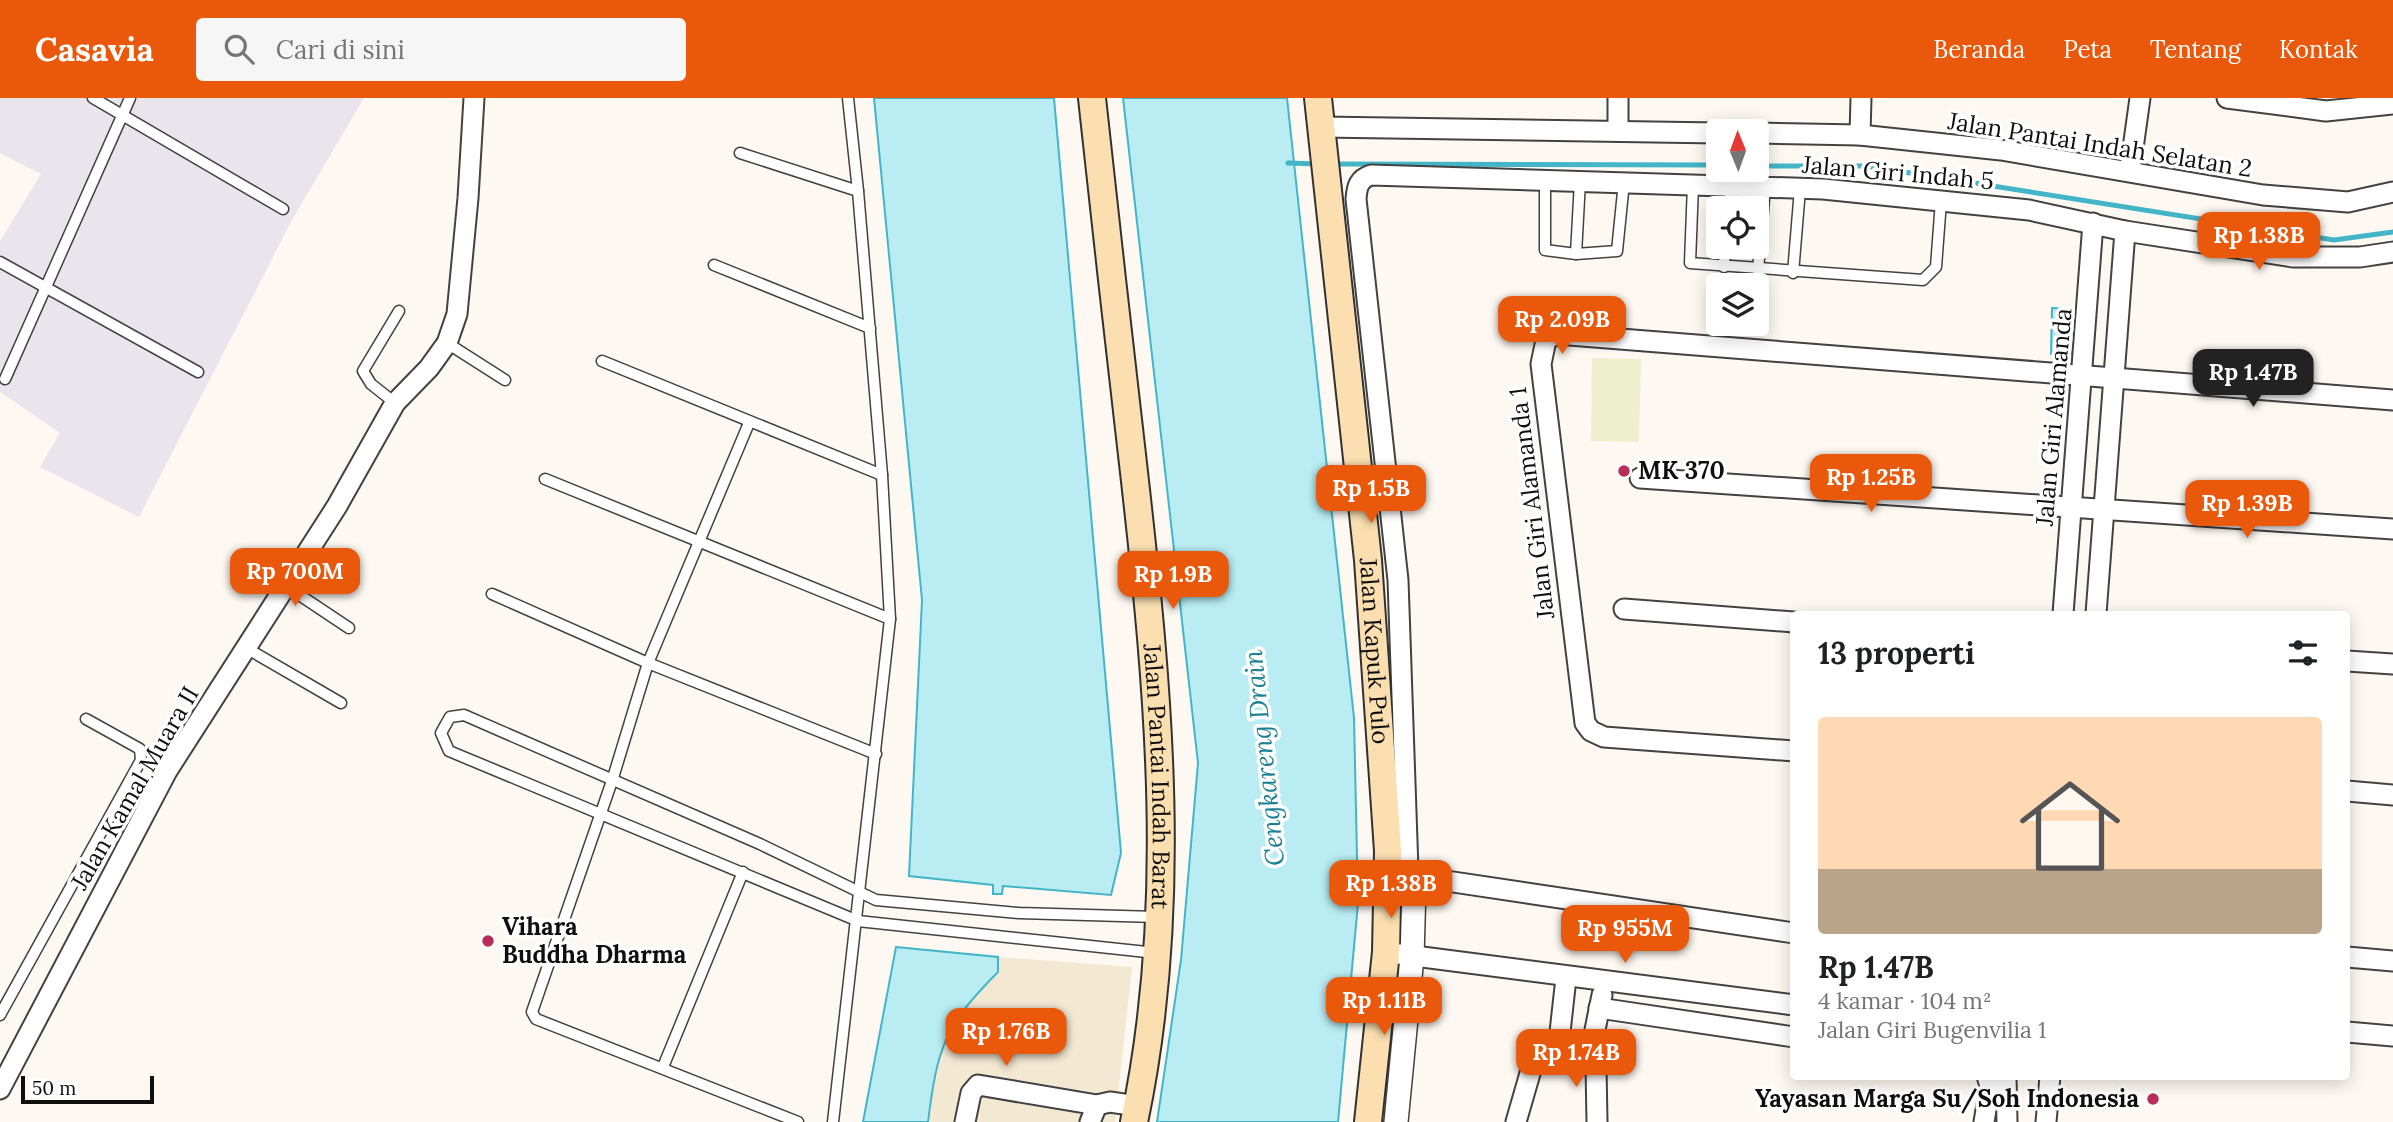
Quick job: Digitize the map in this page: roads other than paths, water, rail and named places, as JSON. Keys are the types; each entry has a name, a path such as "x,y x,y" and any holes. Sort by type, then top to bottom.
{"main road":[{"name":"Jalan Pantai Indah Barat","path":"1092,98 1157,698 1161,759 1160,917 1146,1057 1135,1114"},
{"name":"Jalan Kapuk Pulo","path":"1318,98 1368,560 1388,851 1385,952 1368,1122"}],"street":[{"name":"Jalan Kamal Muara II","path":"0,1089 167,771 337,506 395,403 429,368 447,343 457,314 474,98"},
{"path":"1618,98 1618,131"},
{"path":"1860,135 1861,98"},
{"path":"2130,170 2140,98"},
{"path":"2227,98 2326,111 2393,104"},
{"path":"1324,150 1618,131 1706,133"},
{"name":"Jalan Pantai Indah Selatan 2","path":"1769,133 1860,135 2001,150 2276,196 2348,202 2393,192"},
{"name":"Jalan Giri Indah 5","path":"1410,873 1398,580 1357,186 1363,177 1371,175 1800,189 2029,210 2125,231 2293,257 2360,257 2393,252"},
{"name":"Jalan Giri Alamanda","path":"2063,611 2083,375 2092,223"},
{"path":"2096,611 2125,231"},
{"name":"Jalan Giri Alamanda 1","path":"1790,751 1604,737 1591,732 1585,723 1541,364 1546,340 1557,334 2393,400"},
{"path":"1640,478 2393,529"},
{"path":"1624,609 1790,622"},
{"path":"2350,661 2393,664"},
{"path":"2350,791 2393,795"},
{"path":"1388,851 1410,873 1790,932"},
{"path":"1396,1122 1412,957 1410,873"},
{"path":"1385,952 1604,983 1790,1005"},
{"path":"2350,957 2393,961"},
{"path":"1516,1122 1528,1072 1533,1063 1558,1050 1566,978"},
{"path":"1597,1122 1596,1066 1591,1050 1604,983"},
{"path":"1599,1008 1790,1036"},
{"path":"2350,1032 2393,1036"},
{"path":"1984,1122 1990,1086 1988,1080"},
{"path":"2006,1080 2007,1122"},
{"path":"2046,1122 2050,1080"},
{"path":"965,1122 971,1093 978,1085 1094,1114 1110,1102 1135,1114"}],"lane":[{"path":"93,98 283,209"},
{"path":"5,379 130,98"},
{"path":"833,1122 858,921 890,619 882,475 848,98"},
{"path":"740,153 858,191"},
{"path":"1545,181 1545,250 1576,254 1618,251 1624,182"},
{"path":"1576,254 1580,181"},
{"path":"1693,185 1690,263 1793,273 1923,280 1936,267 1941,201"},
{"path":"1730,196 1731,186"},
{"path":"1758,270 1765,187"},
{"path":"1793,273 1800,189"},
{"path":"1724,267 1725,259"},
{"path":"0,262 198,372"},
{"path":"713,265 870,328"},
{"path":"395,403 370,384 363,371 399,310"},
{"path":"447,343 505,380"},
{"path":"602,361 882,475"},
{"path":"749,423 648,663 612,781 533,1015 798,1122"},
{"path":"545,479 890,619"},
{"path":"286,586 349,628"},
{"path":"492,594 648,663 876,754"},
{"path":"246,648 341,703"},
{"path":"1157,953 858,921 449,751 441,733 444,723 450,717 464,715 760,844 883,902 1090,917 1160,917"},
{"path":"0,1016 141,760 140,749 86,719"},
{"path":"663,1067 743,872"},
{"path":"1558,1050 1591,1050"}],"water":[{"path":"874,98 1054,98 1121,853 1111,895 1003,886 1002,894 993,894 993,885 909,876 922,600"},
{"name":"Cengkareng Drain","path":"1123,98 1287,98 1354,718 1358,903 1338,1122 1157,1122 1181,960 1198,763"},
{"path":"2052,308 2072,309 2071,354 2051,354"},
{"path":"896,947 998,957 998,972 966,1008 946,1040 935,1075 928,1122 863,1122"}],"waterway":[{"path":"1288,163 1317,164"},
{"path":"1333,164 1706,165"},
{"path":"1769,166 1866,166 2334,240 2393,232"}],"place":[{"name":"MK 370","path":"1624,471"},
{"name":"Vihara Buddha Dharma","path":"488,941"},
{"name":"Yayasan Marga Su/Soh Indonesia","path":"2153,1099"}]}
